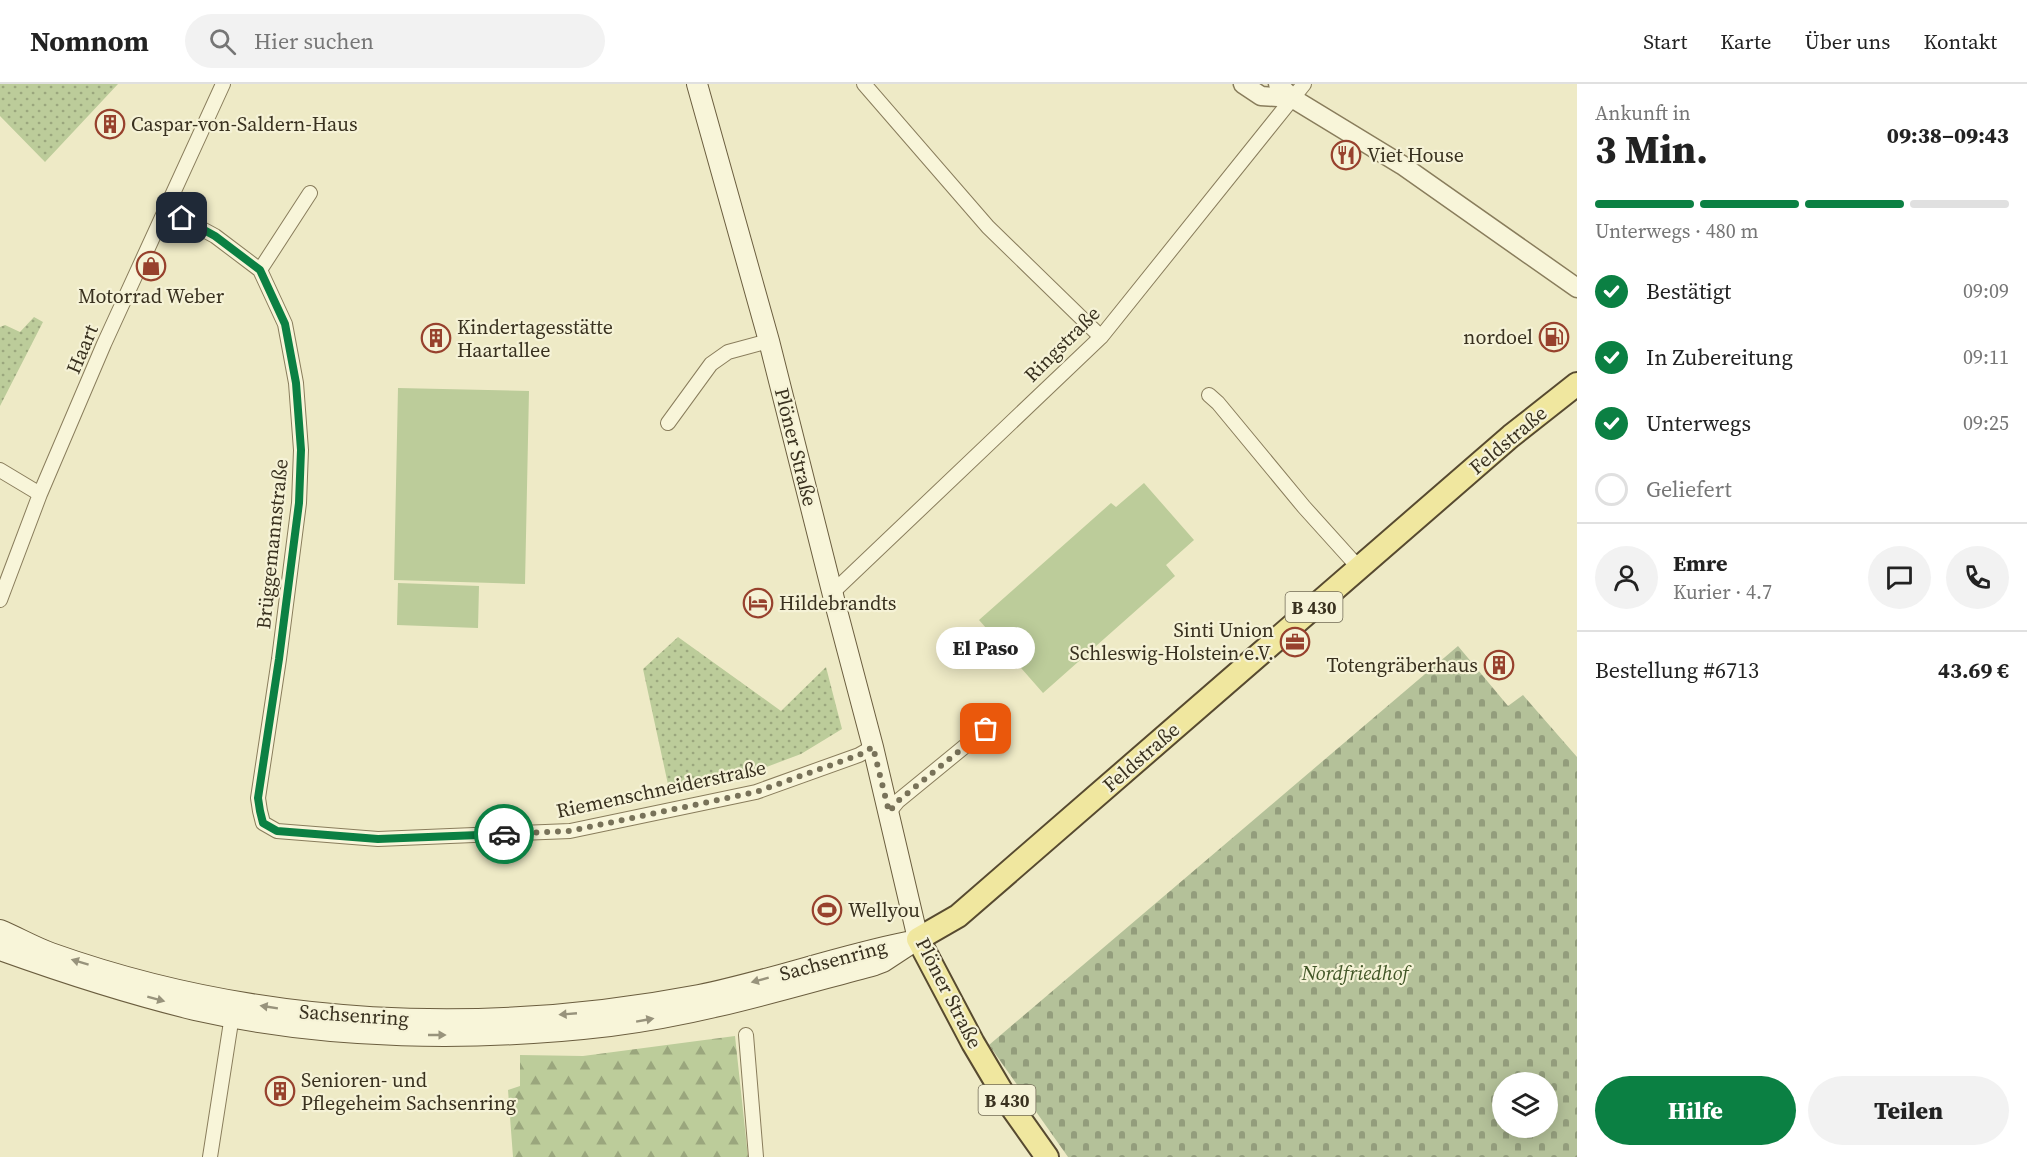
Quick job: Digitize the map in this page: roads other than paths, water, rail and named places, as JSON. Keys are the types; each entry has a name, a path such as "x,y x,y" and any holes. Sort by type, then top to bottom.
{"main road":[{"name":"Plöner Straße","path":"699,85 769,341 873,747 918,939 1008,1102 1047,1157"},
{"name":"Feldstraße","path":"918,939 957,916 1511,436 1577,384"},
{"name":"Sachsenring","path":"0,930 49,952 233,1009"},
{"name":"Sachsenring","path":"0,950 104,985 194,1009 289,1010 402,1020 540,1017 580,1013 701,994 918,939"}],"street":[{"name":"Haart","path":"0,600 40,494 104,344 223,84"},
{"path":"864,84 988,227 1101,337"},
{"path":"1243,84 1261,96 1292,98"},
{"path":"1278,84 1292,98 1392,159 1577,288"},
{"name":"Ringstraße","path":"832,593 1101,337 1304,84"},
{"path":"260,270 310,193"},
{"name":"Brüggemannstraße","path":"165,209 215,236 260,270 285,324 296,383 301,450 299,503 258,798 263,823 277,831 378,839"},
{"path":"668,423 711,364 728,352 769,341"},
{"path":"1209,395 1359,568"},
{"path":"0,470 40,494"},
{"path":"889,812 898,801 986,729"},
{"name":"Riemenschneiderstraße","path":"378,839 570,831 756,792 859,755 873,747"},
{"path":"210,1157 233,1009"},
{"path":"746,1035 756,1157"}],"place":[{"name":"Caspar-von-Saldern-Haus","path":"110,124"},
{"name":"Viet House","path":"1346,155"},
{"name":"Motorrad Weber","path":"151,266"},
{"name":"nordoel","path":"1554,337"},
{"name":"Kindertagesstätte Haartallee","path":"436,338"},
{"name":"Hildebrandts","path":"758,603"},
{"name":"Sinti Union Schleswig-Holstein e.V.","path":"1295,642"},
{"name":"Totengräberhaus","path":"1499,665"},
{"name":"El Paso","path":"986,729"},
{"name":"Wellyou","path":"827,910"},
{"name":"Senioren- und Pflegeheim Sachsenring","path":"280,1091"}],"park label":[{"name":"Nordfriedhof","path":"1355,973"}]}
